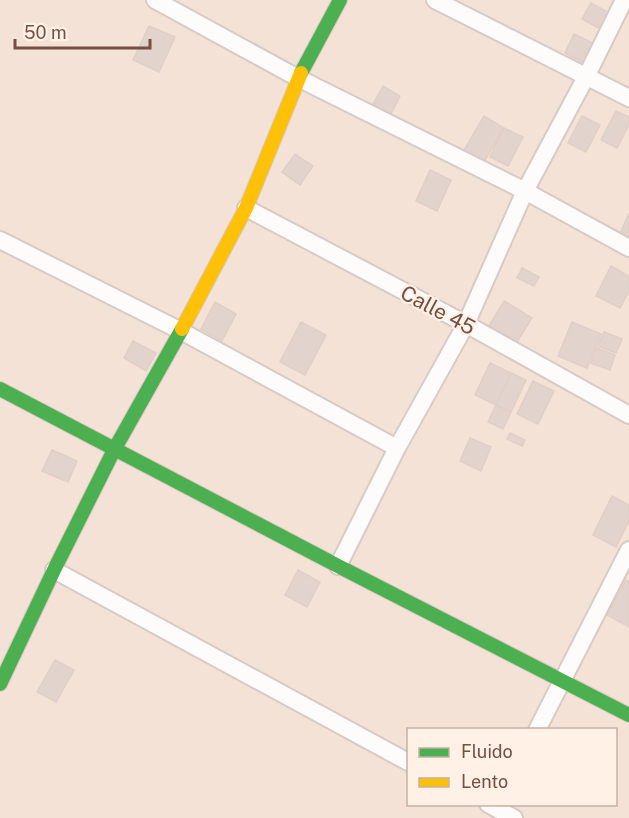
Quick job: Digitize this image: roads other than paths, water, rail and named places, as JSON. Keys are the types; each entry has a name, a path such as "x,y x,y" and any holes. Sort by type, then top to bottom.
{"street":[{"path":"155,0 298,78 525,190 629,248"},
{"path":"0,684 114,450 181,331 246,208 298,78 340,0"},
{"path":"435,0 629,98"},
{"path":"338,566 397,448 466,324 525,190 624,0"},
{"name":"Calle 45","path":"246,208 466,324 629,415"},
{"path":"0,240 181,331 397,448"},
{"path":"0,389 629,715"},
{"path":"538,728 629,550"},
{"path":"54,570 407,761"},
{"path":"494,809 514,818"}]}
